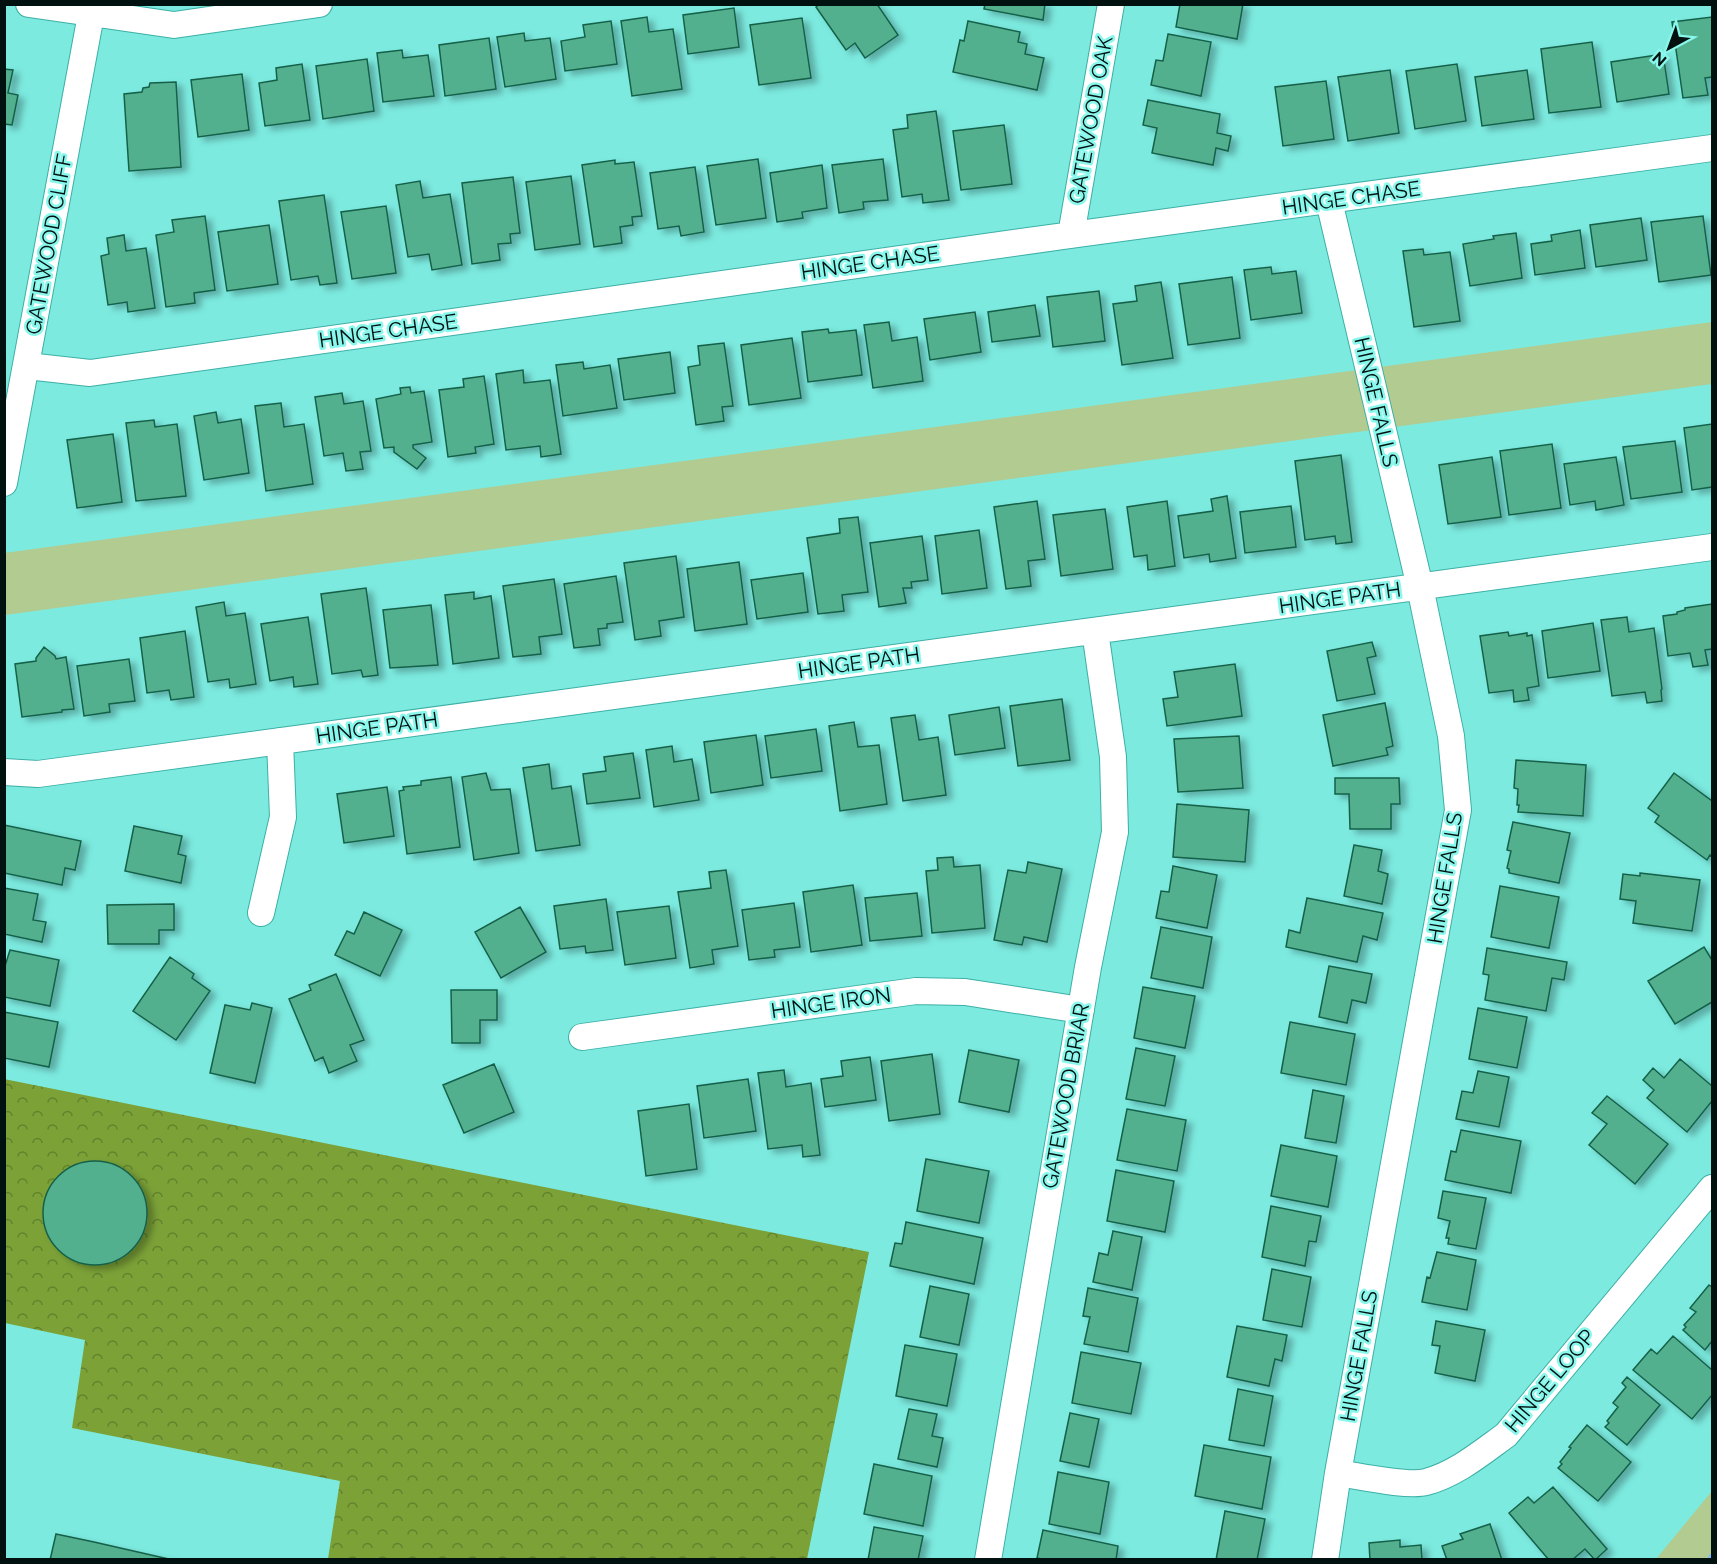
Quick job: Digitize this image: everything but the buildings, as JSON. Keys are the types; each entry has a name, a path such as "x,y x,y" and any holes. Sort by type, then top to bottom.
{"street":[{"path":"29,4 92,9 174,25 319,4"},
{"name":"GATEWOOD OAK","path":"1071,235 1111,4"},
{"name":"GATEWOOD CLIFF","path":"4,483 92,9"},
{"name":"HINGE CHASE","path":"27,366 90,373 1071,235 1713,148"},
{"name":"HINGE FALLS","path":"1325,1560 1338,1473 1458,810 1451,736 1420,587 1329,201"},
{"name":"HINGE PATH","path":"4,772 38,774 1713,547"},
{"name":"GATEWOOD BRIAR","path":"988,1560 1081,1010 1115,832 1113,758 1095,631"},
{"path":"261,913 283,817 280,741"},
{"name":"HINGE IRON","path":"582,1037 916,992 965,992 1081,1010"},
{"name":"HINGE LOOP","path":"1338,1473 1393,1481 1425,1482 1464,1465 1506,1435 1713,1188"}],"green space":[{"path":"1712,322 1712,384 5,615 4,553"},
{"path":"4,1079 869,1252 807,1559 328,1559 340,1481 72,1428 85,1340 5,1323"},
{"path":"1712,1491 1712,1559 1656,1559"}]}
